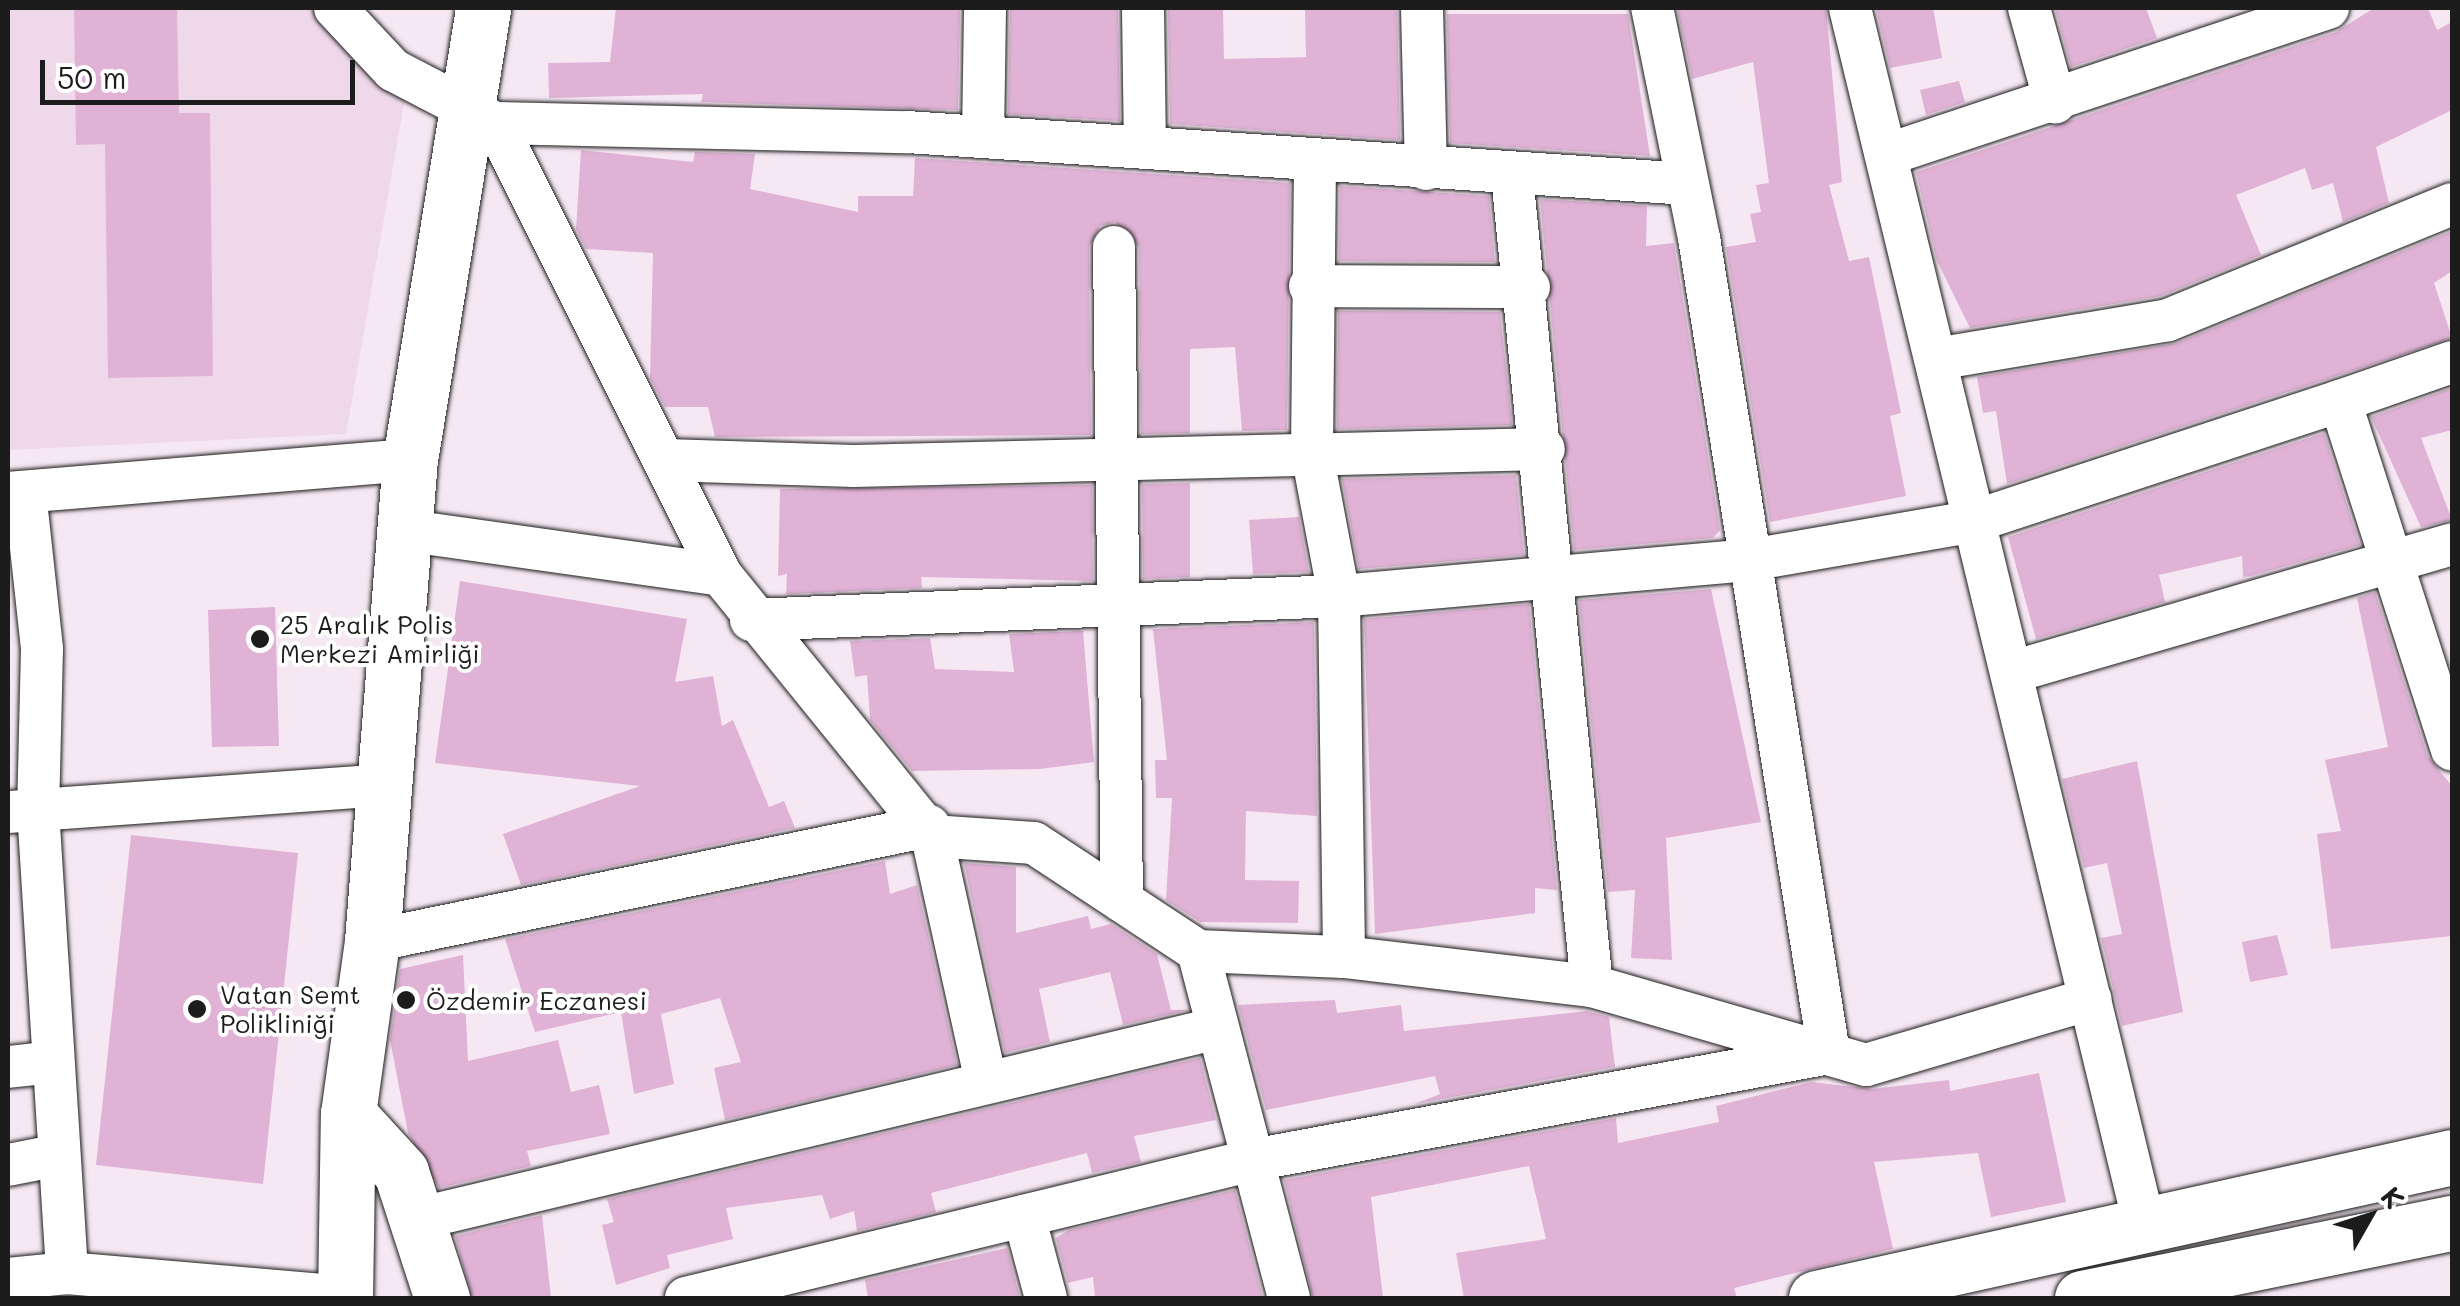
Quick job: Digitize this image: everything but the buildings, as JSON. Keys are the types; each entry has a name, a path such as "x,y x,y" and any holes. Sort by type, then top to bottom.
{"street":[{"path":"334,8 393,70 479,117 983,138 1315,163 1687,184"},
{"path":"8,1279 67,1273 345,1298 348,1114 372,941 383,785 409,531 410,460 479,117 483,8"},
{"path":"983,138 985,8"},
{"path":"1143,8 1145,148"},
{"path":"1422,8 1426,169"},
{"path":"1652,8 1687,184 1829,1052"},
{"path":"1850,8 2144,1223"},
{"path":"2029,8 2055,102"},
{"path":"1886,155 2055,102 2328,8"},
{"path":"479,117 666,460 721,574 751,620 930,831 985,1077"},
{"path":"1315,163 1310,286 1312,453 1339,596 1344,957"},
{"path":"1512,174 1529,287 1592,986"},
{"path":"1936,359 2168,320 2452,204"},
{"path":"1114,247 1112,609 1122,901"},
{"path":"1310,286 1529,287"},
{"path":"751,620 1112,609 1339,596 1750,560 1975,521 2452,362"},
{"path":"2340,401 2449,723"},
{"path":"666,460 1112,458 1544,449"},
{"path":"67,1273 53,1062 27,964 23,812 42,649 16,492 410,460"},
{"path":"409,531 721,574"},
{"path":"2012,672 2397,566 2452,544"},
{"path":"23,812 383,785"},
{"path":"372,941 930,831 1034,844 1198,951 1344,957 1592,986 1866,1065 2090,999"},
{"path":"1198,951 1290,1298"},
{"path":"417,1219 985,1077 1218,1028"},
{"path":"686,1298 1253,1160 1829,1052"},
{"path":"8,1067 53,1062"},
{"path":"348,1114 401,1172 442,1298"},
{"path":"8,1166 59,1155"},
{"path":"1816,1298 2452,1157"},
{"path":"1024,1216 1046,1298"},
{"path":"2082,1298 2160,1291 2452,1223"}],"shaded area":[{"path":"8,8 323,8 405,99 346,434 8,450"}],"place":[{"name":"25 Aralık Polis Merkezi Amirliği","path":"260,639"},
{"name":"Özdemir Eczanesi","path":"406,1000"},
{"name":"Vatan Semt Polikliniği","path":"197,1009"}]}
